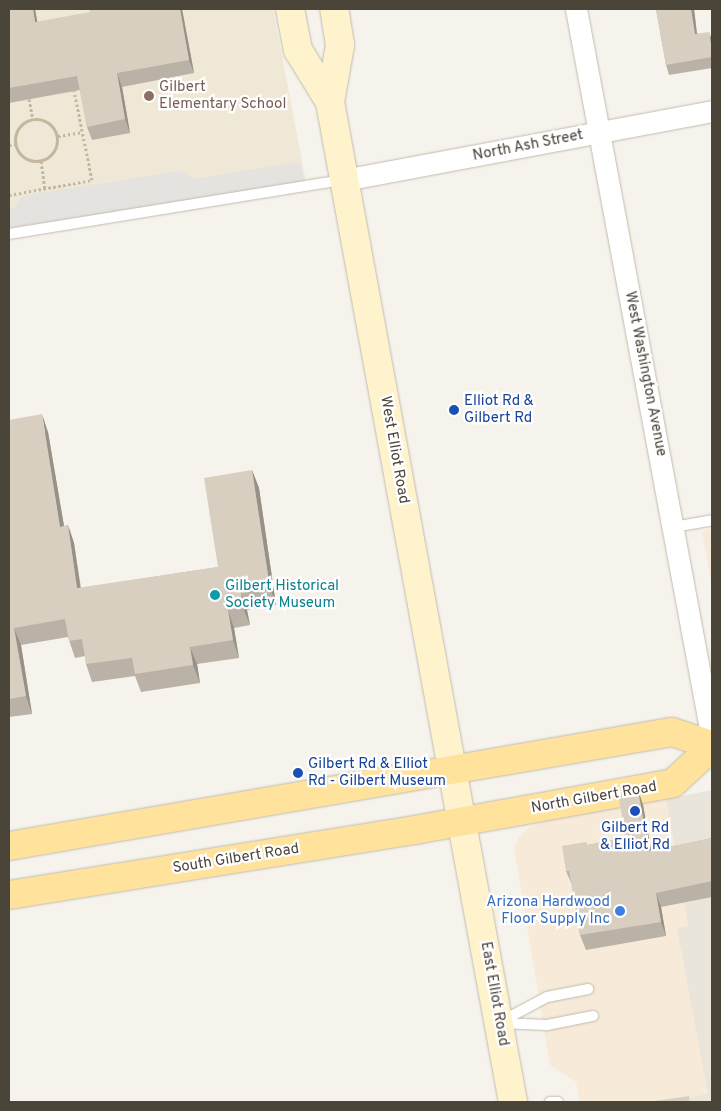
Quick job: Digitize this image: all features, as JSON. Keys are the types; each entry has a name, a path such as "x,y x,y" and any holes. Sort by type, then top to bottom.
{"main road":[{"name":"West Elliot Road","path":"290,9 298,50 330,102"},
{"name":"West Elliot Road","path":"334,9 340,44 330,102 461,809"},
{"name":"North Gilbert Road","path":"453,771 672,732 712,746 673,783 461,809"},
{"path":"9,846 453,771"},
{"name":"South Gilbert Road","path":"9,895 461,809"},
{"name":"East Elliot Road","path":"461,809 514,1102"}],"street":[{"name":"West Washington Avenue","path":"576,9 712,739"},
{"name":"North Ash Street","path":"344,180 712,111"}],"lane":[{"path":"9,234 344,180"},
{"path":"674,527 712,520"},
{"path":"500,1023 547,997 588,990"},
{"path":"500,1023 547,1025 593,1016"},
{"path":"550,1102 558,1102"}],"path":[{"path":"9,195 92,180 74,91"},
{"path":"29,99 33,119"},
{"path":"33,119 43,119 50,123 58,136 57,146 52,155 40,161 26,159 19,153 15,144 17,130 22,124 33,119"},
{"path":"58,136 82,132"},
{"path":"9,145 15,144"},
{"path":"40,161 45,188"}],"shaded area":[{"name":"Gilbert Elementary School","path":"9,9 273,9 306,182 9,227"},
{"path":"300,162 305,187 9,228 9,209 14,208 20,198 26,195 180,171 195,179"},
{"path":"712,529 712,587 702,531"},
{"path":"712,790 712,1102 664,1102 707,1094 676,928 688,926 666,799"},
{"path":"666,799 688,926 677,928 708,1094 664,1102 580,1102 576,1082 550,1065 514,847 520,836 528,828 542,821"}],"building":[{"path":"9,9 33,9 35,22 90,12 89,9 180,9 189,60 117,73 125,119 87,127 77,76 9,88"},
{"path":"656,9 691,9 695,34 709,32 712,57 666,65"},
{"path":"42,414 60,527 68,525 77,588 218,567 204,478 252,470 270,588 241,592 243,608 228,610 233,640 190,647 193,665 135,674 132,658 86,664 82,639 69,641 65,619 14,628 26,696 9,699 9,420"},
{"path":"638,790 649,851 712,838 712,881 656,893 661,922 580,935 569,871 566,871 562,846 586,842 587,845 626,838 618,794"},
{"path":"689,1096 690,1102 648,1102"}],"place":[{"name":"Gilbert Elementary School","path":"149,96"},
{"name":"Elliot Rd & Gilbert Rd","path":"454,410"},
{"name":"Gilbert Historical Society Museum","path":"215,595"},
{"name":"Gilbert Rd & Elliot Rd - Gilbert Museum","path":"298,773"},
{"name":"Gilbert Rd & Elliot Rd","path":"635,811"},
{"name":"Arizona Hardwood Floor Supply Inc","path":"620,911"}]}
